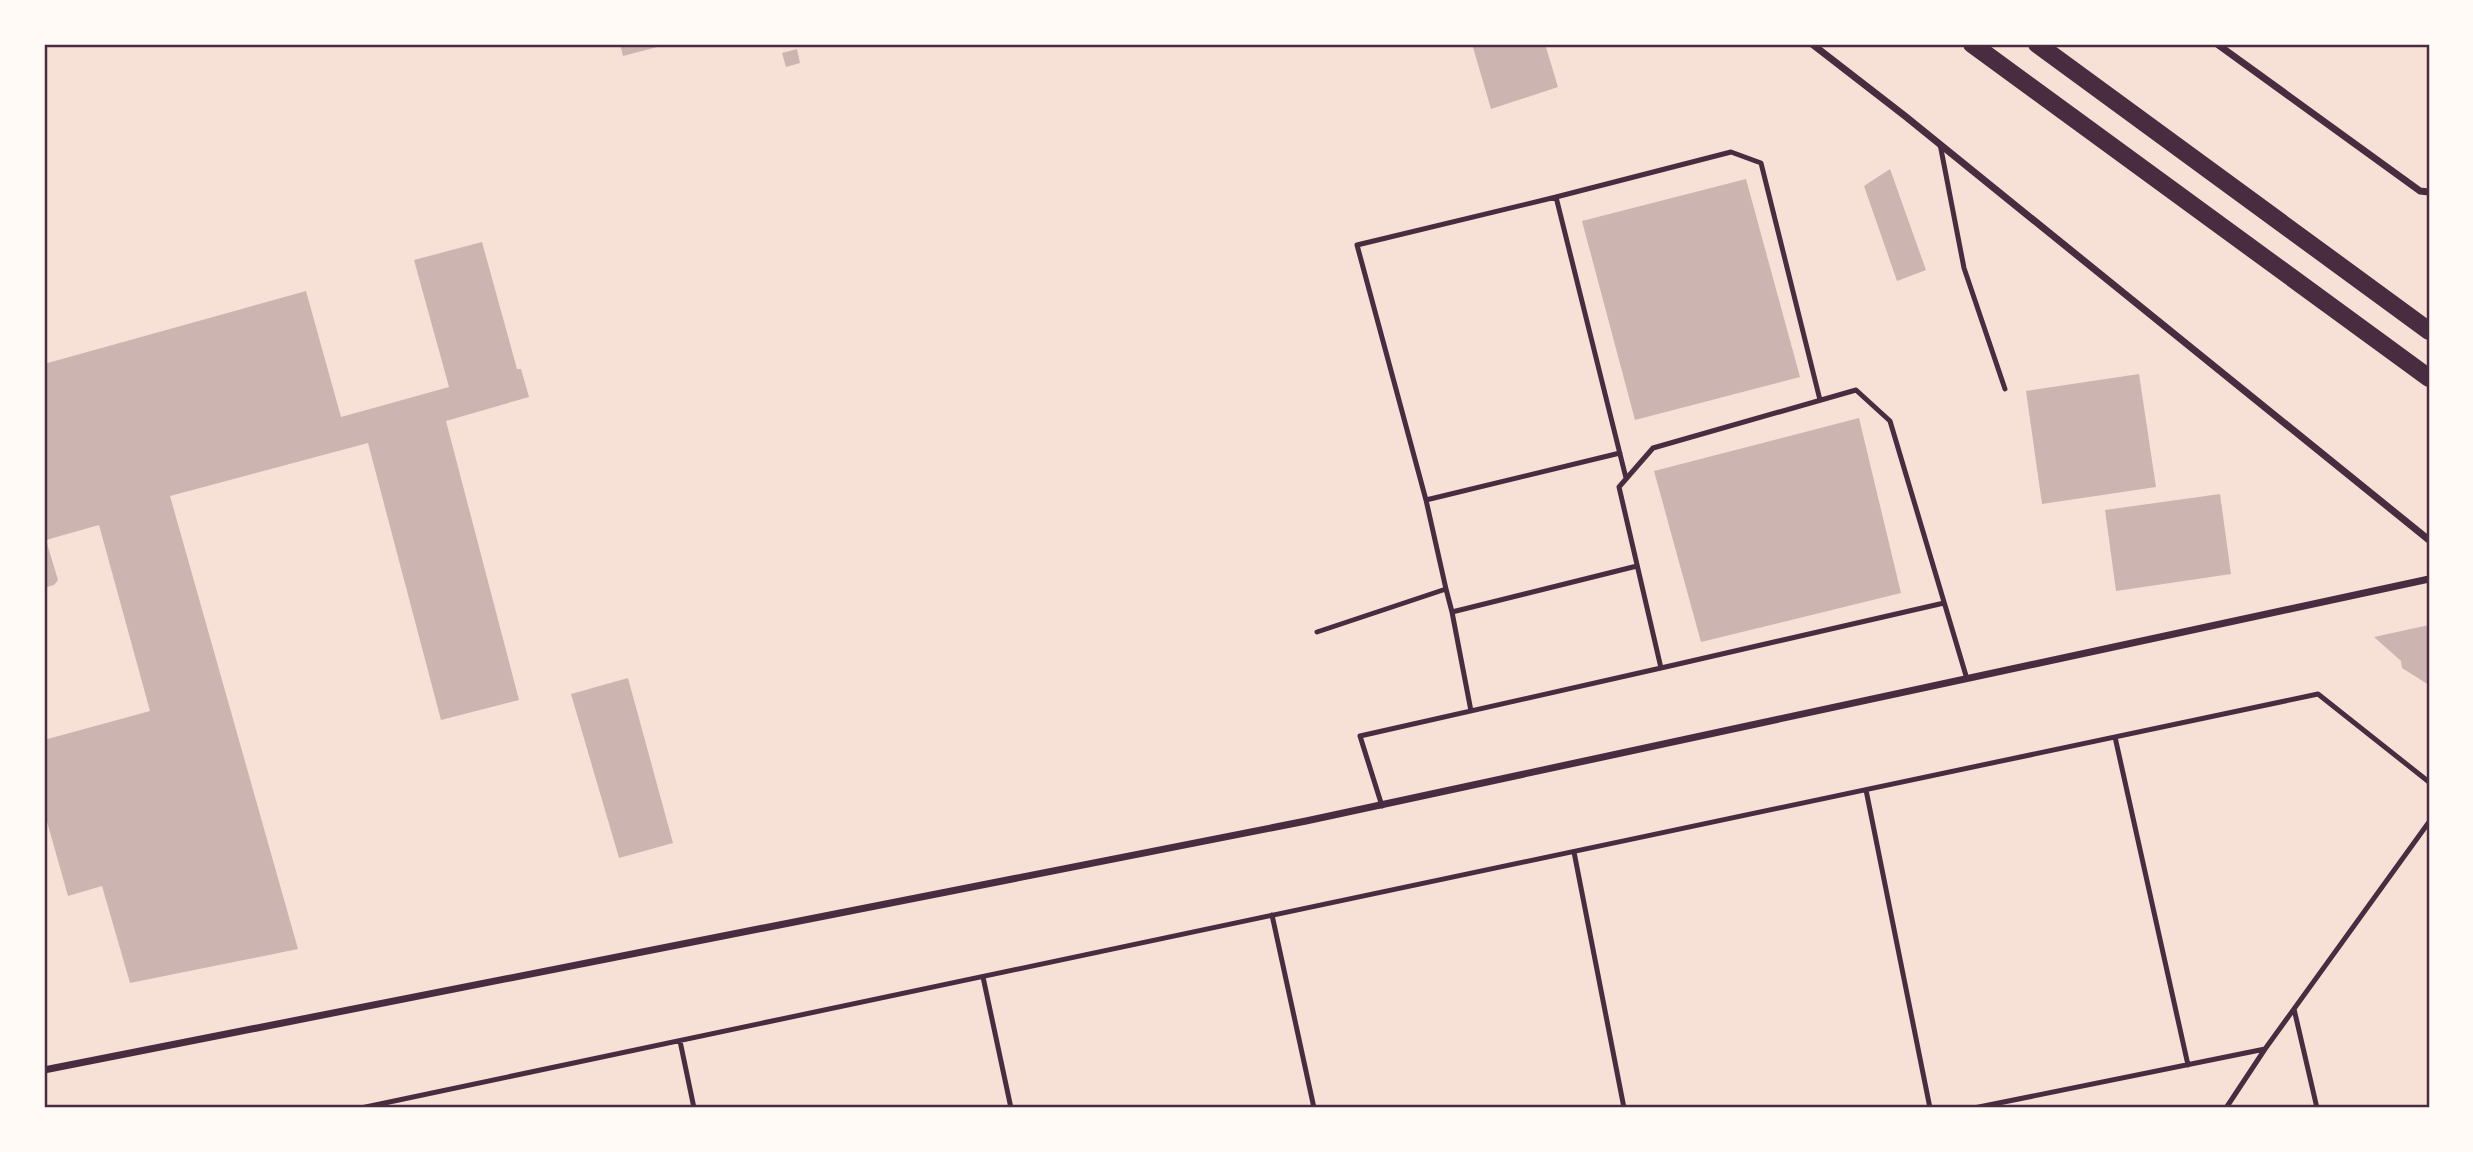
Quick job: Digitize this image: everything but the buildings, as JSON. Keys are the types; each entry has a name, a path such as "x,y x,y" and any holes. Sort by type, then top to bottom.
{"main road":[{"path":"1972,44 2429,378"},
{"path":"2037,44 2429,331"}],"street":[{"path":"1812,44 2429,539"},
{"path":"2217,44 2420,191 2429,192"},
{"path":"44,1070 1381,806 2429,579"}],"lane":[{"path":"1940,144 1964,268 2005,389"},
{"path":"1471,711 1426,500 1357,245 1731,152 1761,163 1820,400"},
{"path":"1556,197 1626,478"},
{"path":"1661,668 1619,487 1653,448 1856,390 1890,421 1966,679"},
{"path":"1426,500 1620,453"},
{"path":"1451,612 1637,565"},
{"path":"1317,632 1446,589"},
{"path":"1381,806 1360,736 1944,603"},
{"path":"361,1108 2318,694 2429,782"},
{"path":"2115,737 2188,1065"},
{"path":"1866,790 1930,1108"},
{"path":"2226,1108 2265,1049 2429,821"},
{"path":"1574,852 1624,1108"},
{"path":"1272,915 1314,1108"},
{"path":"983,977 1011,1108"},
{"path":"2294,1009 2317,1108"},
{"path":"680,1041 694,1108"},
{"path":"1974,1108 2265,1049"}]}
